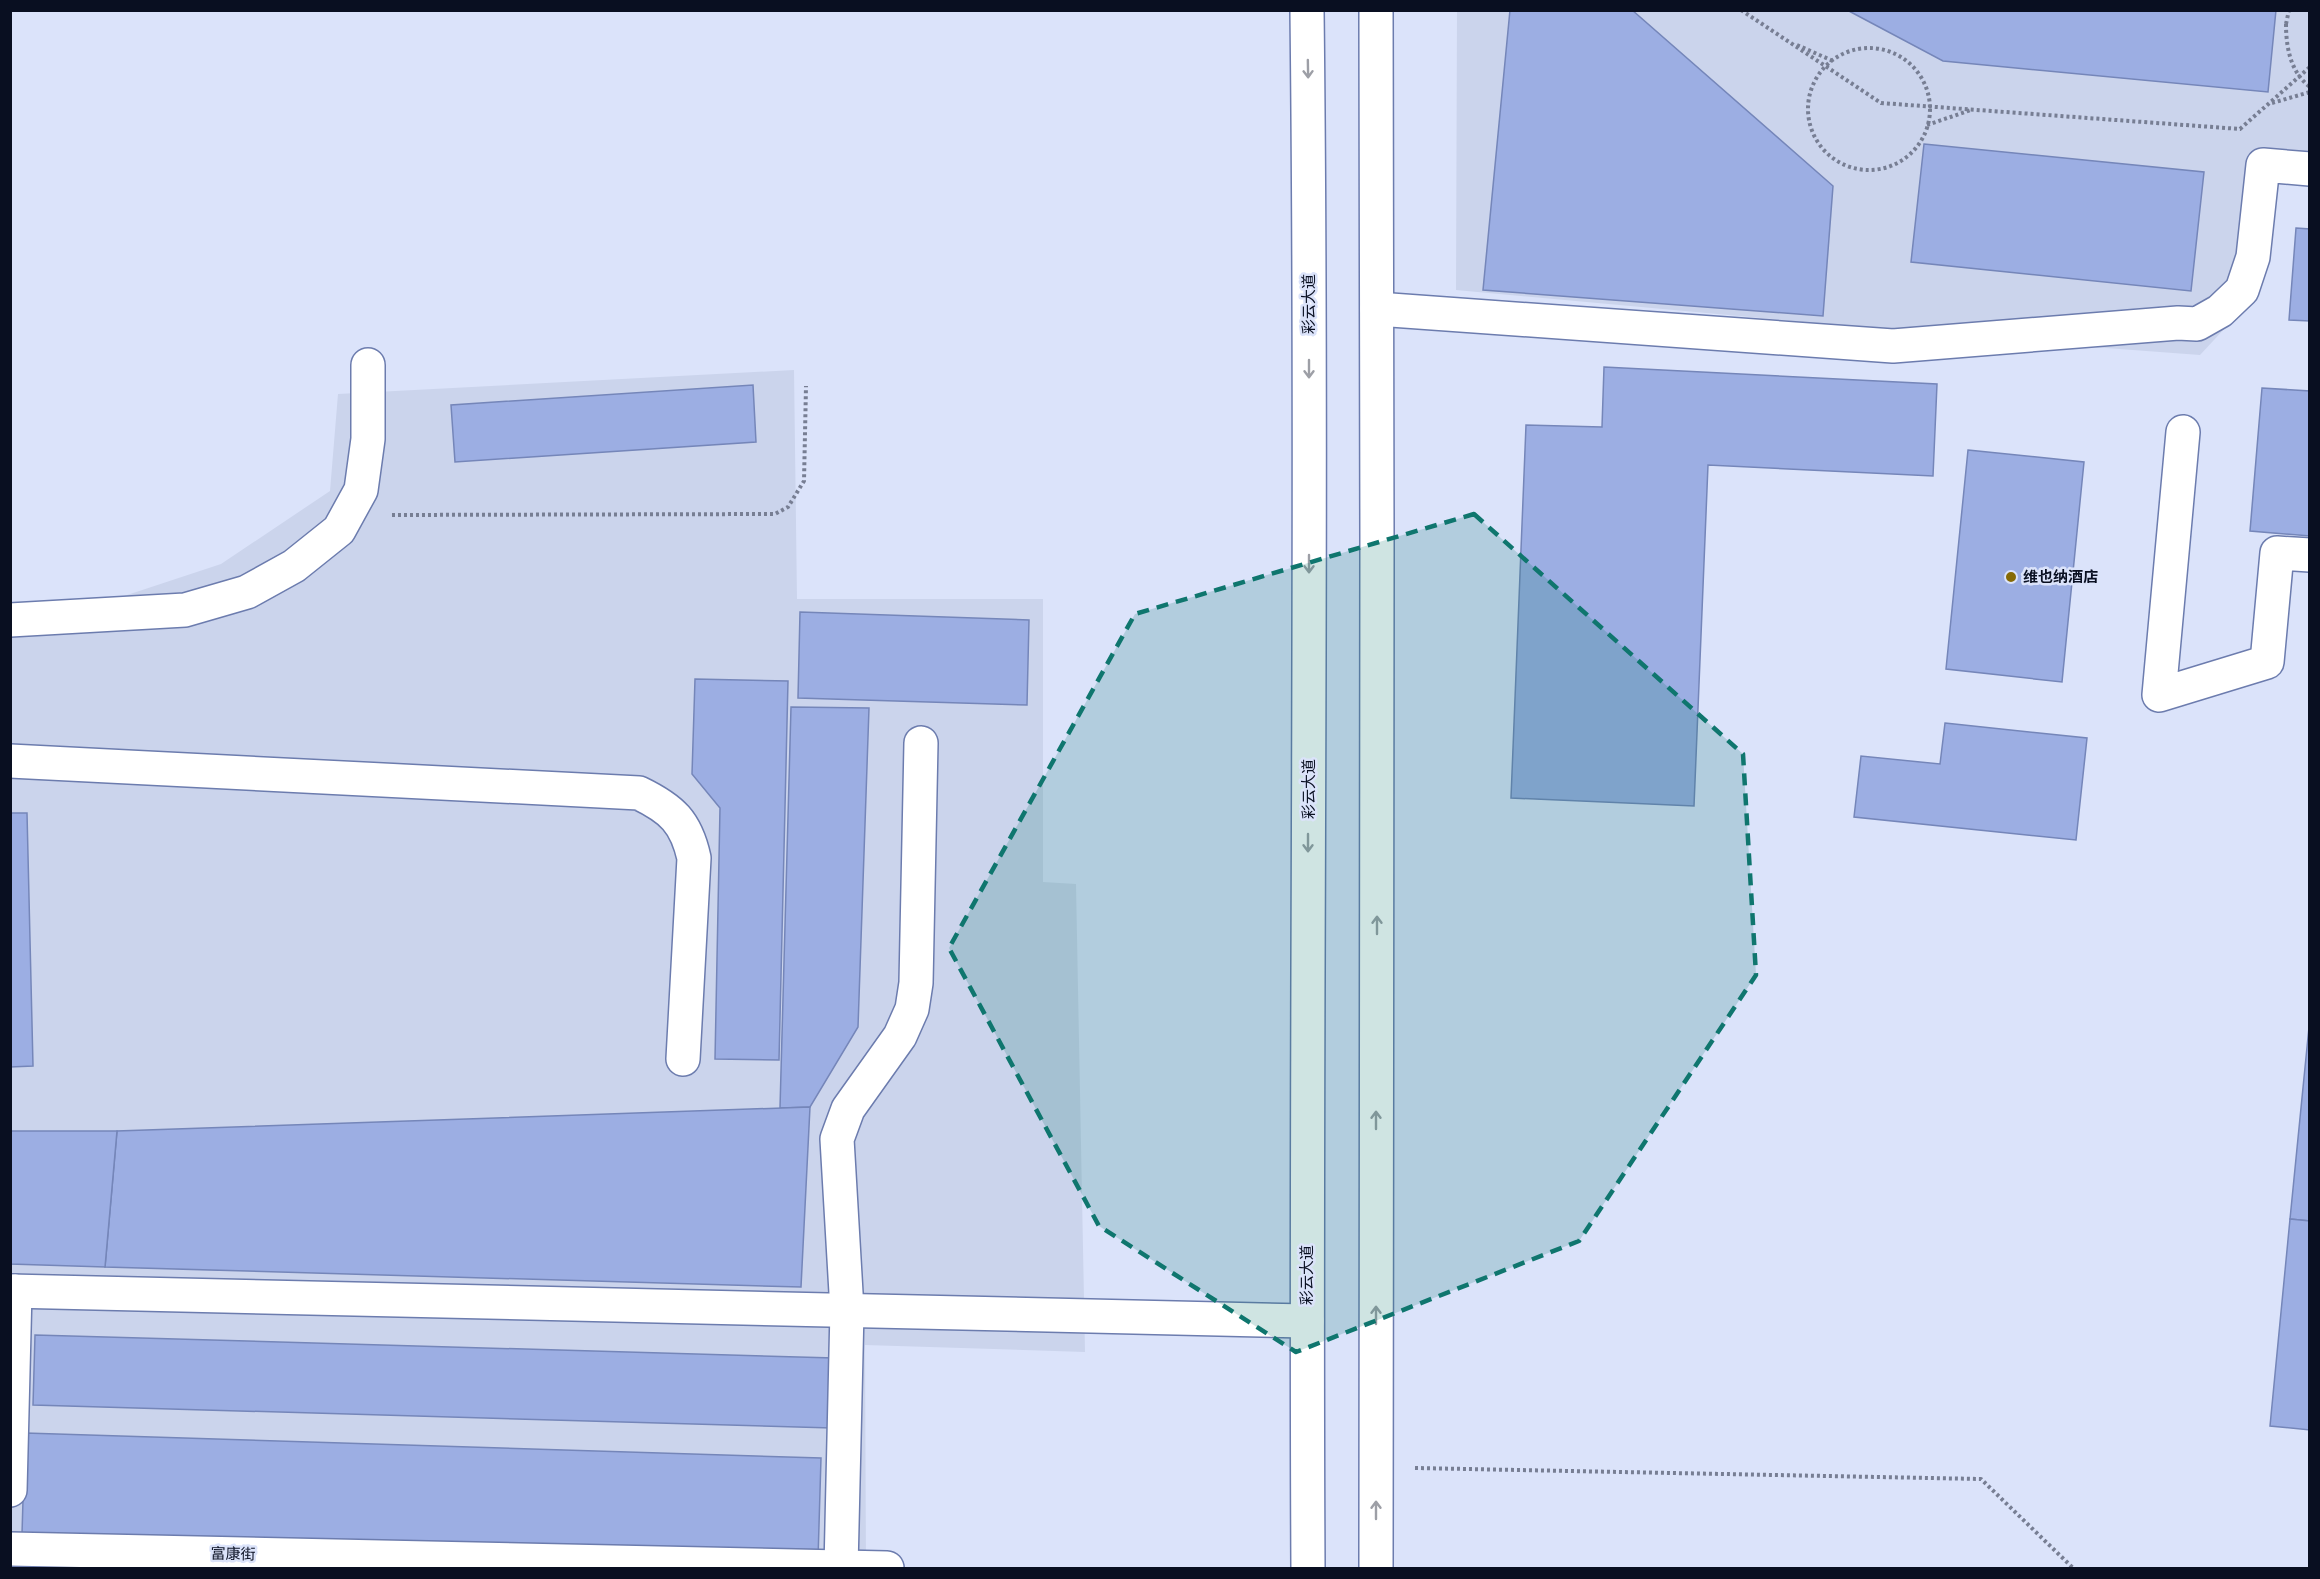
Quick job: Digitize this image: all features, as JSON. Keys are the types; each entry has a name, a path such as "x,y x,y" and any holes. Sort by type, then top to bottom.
{"main road":[{"name":"彩云大道","path":"1307,10 1310,568 1308,1569"},
{"path":"1376,10 1376,1569"},
{"path":"1377,309 1893,346 2178,323 2197,324 2220,311 2242,290 2253,257 2263,165 2310,169"},
{"path":"10,620 184,610 247,592 294,566 339,530 361,490 368,439 368,365"},
{"path":"2183,432 2159,695 2267,662 2277,553 2310,555"},
{"path":"841,1568 847,1310 837,1139 848,1109 900,1036 912,1009 916,983 921,743"},
{"path":"10,761 639,793 663,804 677,819 689,836 694,858 682,1059"},
{"path":"10,1490 13,1291 1307,1321"},
{"name":"富康街","path":"10,1549 887,1569"}],"path":[{"path":"1741,10 1881,103 2240,129 2310,68"},
{"path":"2289,10 2286,45 2294,66 2310,87"},
{"path":"1788,41 1833,61"},
{"path":"1876,48 1894,52 1910,63 1922,78 1929,96 1930,115 1926,133 1915,149 1901,162 1882,169 1863,170 1845,165 1829,155 1817,140 1810,122 1809,103 1813,84 1824,68 1833,61 1838,56 1856,49 1876,48"},
{"path":"2268,104 2310,92"},
{"path":"1927,125 1975,109"},
{"path":"347,515 775,514 788,507 804,481 806,386"},
{"path":"1376,1467 1981,1479 2073,1569"}],"highlighted area":[{"path":"1474,514 1743,754 1756,975 1579,1241 1296,1352 1099,1226 949,948 1135,614"}],"shaded area":[{"path":"1457,11 2309,11 2309,159 2282,157 2269,257 2240,312 2200,355 2010,341 1456,290"},
{"path":"794,370 797,599 1043,599 1043,882 1076,884 1085,1352 865,1345 866,1568 11,1568 11,606 115,599 221,564 330,491 338,394"}],"building":[{"path":"1510,10 1632,10 1833,186 1823,316 1483,290"},
{"path":"1847,10 2276,10 2268,92 1943,61"},
{"path":"1924,144 2204,172 2191,291 1911,262"},
{"path":"2296,228 2310,229 2310,321 2289,320"},
{"path":"1604,367 1937,384 1933,476 1708,465 1694,806 1511,798 1526,425 1602,427"},
{"path":"753,385 756,442 455,462 451,405"},
{"path":"2262,388 2310,391 2310,536 2250,531"},
{"path":"1968,450 2084,462 2062,682 1946,669"},
{"path":"800,612 1029,620 1027,705 798,698"},
{"path":"695,679 788,681 779,1060 715,1059 720,808 692,774"},
{"path":"791,707 869,708 858,1027 810,1107 780,1108"},
{"path":"1945,723 2087,738 2076,840 1854,817 1861,756 1940,764"},
{"path":"10,813 27,813 33,1066 10,1067"},
{"path":"2310,1017 2310,1221 2290,1219"},
{"path":"810,1107 801,1287 105,1267 117,1131"},
{"path":"10,1131 117,1131 105,1267 10,1264"},
{"path":"2290,1219 2310,1221 2310,1430 2270,1426"},
{"path":"35,1335 834,1358 832,1428 33,1405"},
{"path":"25,1433 821,1458 818,1559 22,1534"}],"place":[{"name":"维也纳酒店","path":"2011,577"}]}
